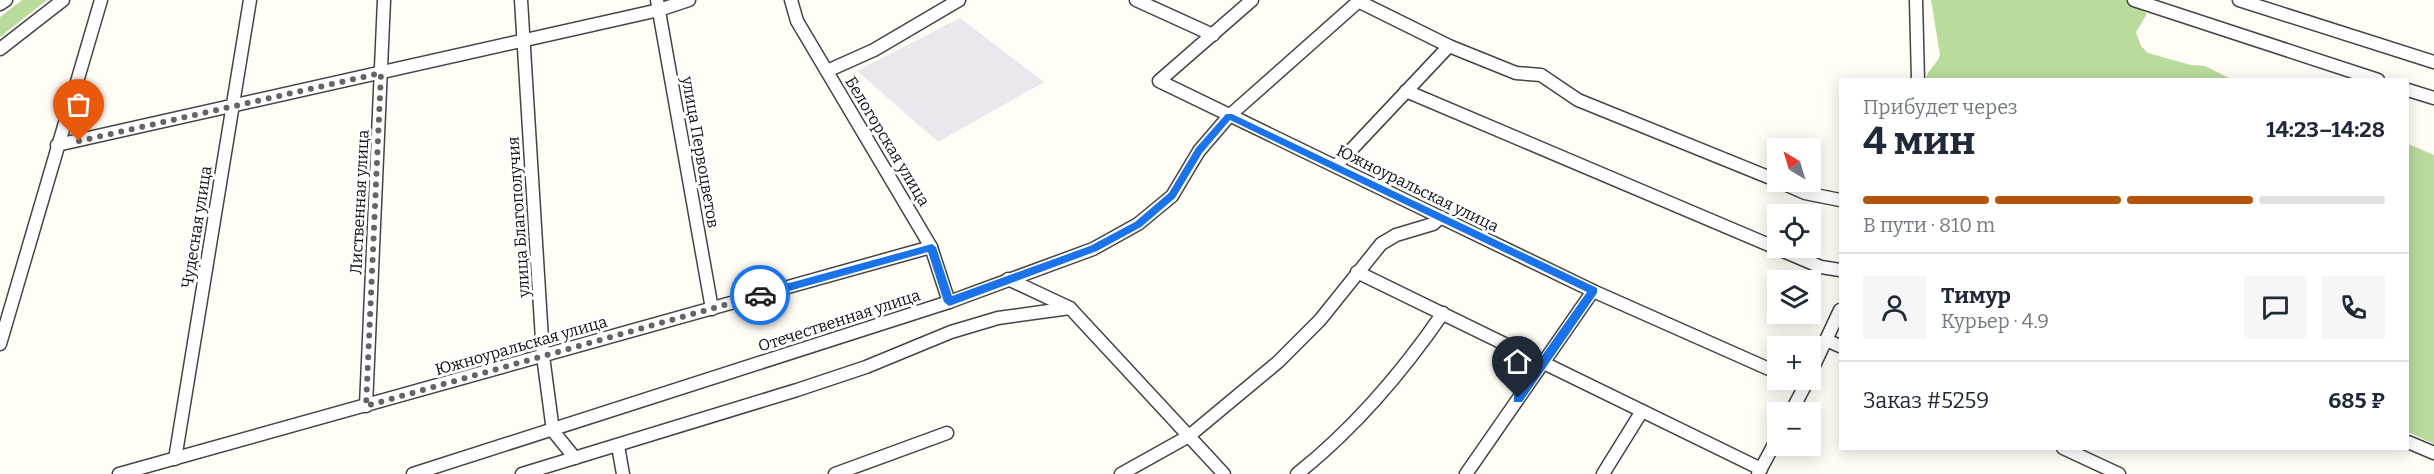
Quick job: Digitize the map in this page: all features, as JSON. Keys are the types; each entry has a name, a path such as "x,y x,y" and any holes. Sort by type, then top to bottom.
{"street":[{"path":"0,4 6,0"},
{"path":"0,49 63,0"},
{"path":"0,344 101,0"},
{"name":"Чудесная улица","path":"175,459 250,0"},
{"name":"Лиственная улица","path":"366,406 384,0"},
{"name":"улица Благополучия","path":"521,0 543,356 553,431"},
{"path":"57,145 232,108 523,41 658,5 689,0"},
{"name":"Белогорская улица","path":"791,0 797,21 932,247 949,302"},
{"path":"827,71 874,50 959,0"},
{"path":"1136,0 1214,35"},
{"name":"Южноуральская улица","path":"1252,0 1159,81 1593,291 1767,369"},
{"path":"1916,0 1918,78"},
{"path":"2134,0 2372,78"},
{"path":"2239,0 2434,62"},
{"path":"1359,1 1449,46 1516,73 1541,75 1578,100 1767,176"},
{"name":"Отечественная улица","path":"413,474 553,431 949,302 1093,249 1138,224 1172,196 1199,151 1229,116 1359,1"},
{"name":"улица Первоцветов","path":"658,5 712,309"},
{"path":"1336,166 1449,46"},
{"path":"2409,90 2434,98"},
{"path":"1406,91 1821,267 1839,270"},
{"path":"1803,192 1839,200"},
{"path":"1121,474 1189,436 1278,362 1320,320 1381,244 1396,235 1433,224 1441,217"},
{"name":"Южноуральская улица","path":"118,474 932,247"},
{"path":"1357,272 1544,361 1760,471 1768,456"},
{"path":"1008,279 1070,308 1224,474"},
{"path":"1466,474 1593,291"},
{"path":"522,474 866,367 951,332 998,318 1070,308"},
{"path":"1821,351 1839,312"},
{"path":"1297,474 1342,438 1375,405 1412,360 1443,313"},
{"path":"1826,340 1839,346"},
{"path":"1603,474 1642,411"},
{"path":"553,431 575,458"},
{"path":"835,474 947,433"},
{"path":"2409,442 2434,453"},
{"path":"618,446 623,474"},
{"path":"2067,450 2119,474"}],"shaded area":[{"path":"960,18 1044,82 938,142 857,71"}],"green space":[{"path":"22,0 47,0 0,37 0,17"},
{"path":"1931,0 2129,0 2147,14 2136,32 2141,46 2148,53 2191,65 2205,66 2229,78 1926,78 1940,55"},
{"path":"2409,144 2434,155 2434,444 2409,432"}],"way so far":[{"path":"79,141 381,73 366,406 760,295"}],"route":[{"path":"760,295 932,247 949,302 1093,249 1138,224 1172,196 1199,151 1229,116 1593,291 1518,398"}]}
